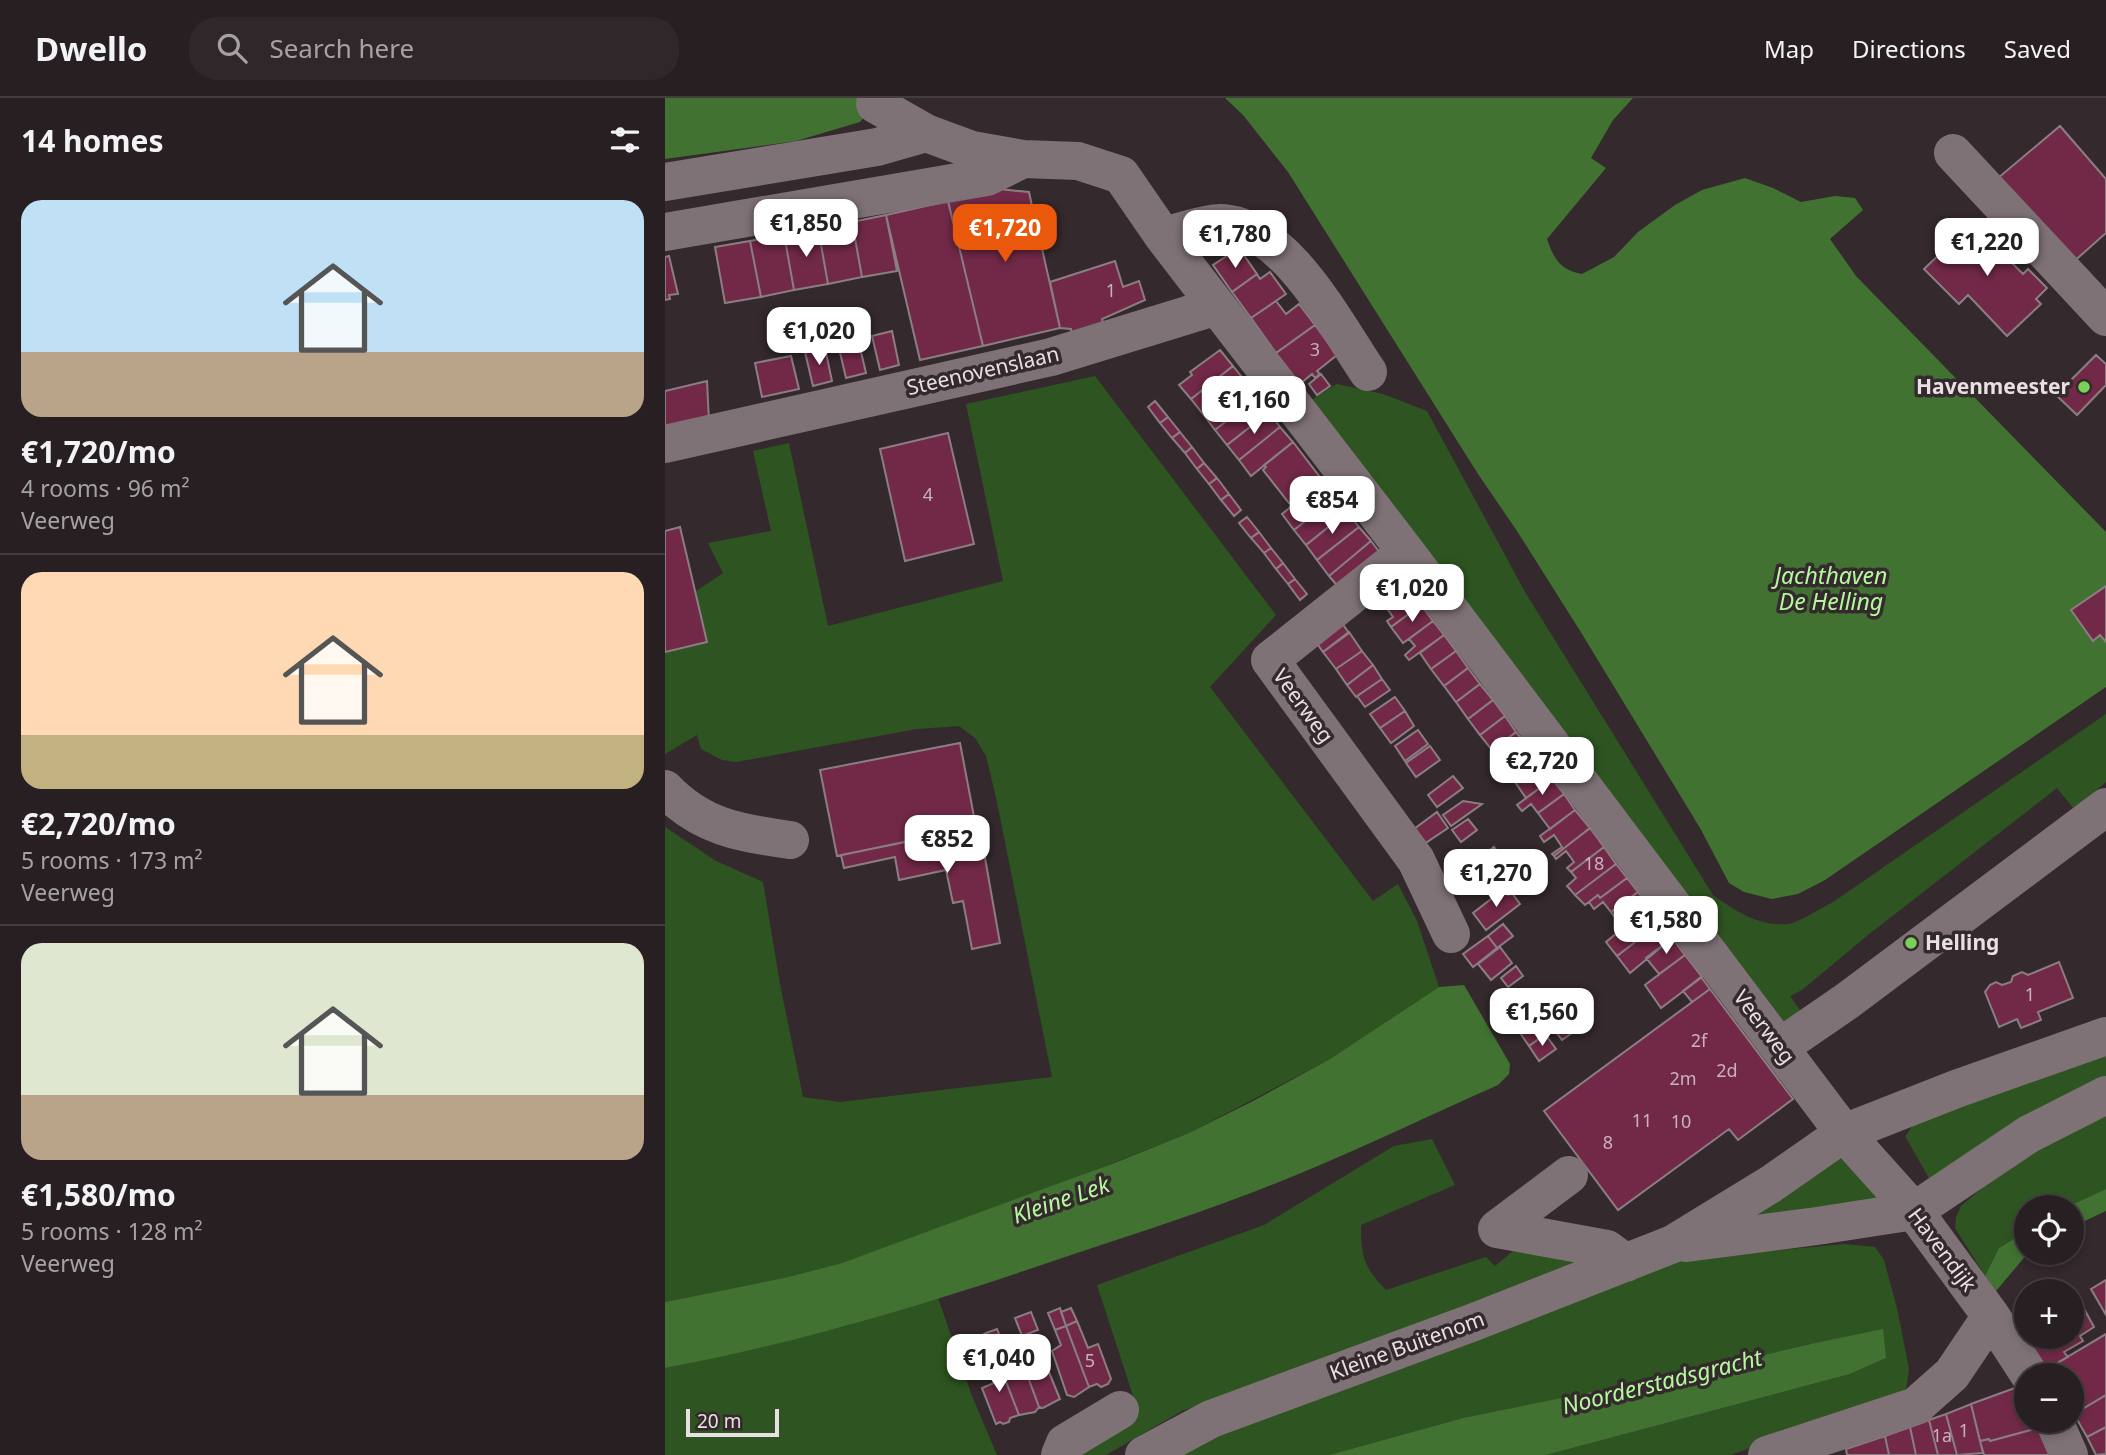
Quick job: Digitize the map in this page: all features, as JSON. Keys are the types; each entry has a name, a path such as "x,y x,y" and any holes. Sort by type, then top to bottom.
{"street":[{"name":"Veerweg","path":"875,104 926,132 972,150 1023,159 1078,161 1121,175 1163,236 1406,552 1843,1133"},
{"path":"665,183 877,147 926,132"},
{"path":"1953,153 2106,317"},
{"name":"Veerweg","path":"665,232 987,177 1023,159"},
{"path":"1163,236 1220,223 1241,227 1262,237 1293,262 1368,372"},
{"name":"Steenovenslaan","path":"665,444 1051,357 1217,306"},
{"name":"Veerweg","path":"1406,552 1269,660 1416,860 1451,934"},
{"path":"665,789 683,807 737,833 790,840"},
{"path":"1780,1047 2102,818"},
{"path":"1843,1133 1956,1088 2106,1036"},
{"path":"1914,1211 2029,1134 2106,1094"},
{"name":"Havendijk","path":"1843,1133 1914,1211 1991,1316 2022,1363"},
{"name":"Kleine Buitenom","path":"1144,1455 1211,1419 1474,1322 1673,1244 1771,1184 1843,1133"},
{"path":"1569,1175 1497,1229 1607,1249 1626,1263"},
{"name":"Kleine Buitenom","path":"1673,1244 1914,1211"},
{"path":"1767,1455 1916,1406 1952,1374 1991,1316"},
{"path":"1060,1455 1065,1443 1120,1410"},
{"path":"2060,1433 2070,1455"}],"shaded area":[{"path":"1095,376 1276,615 1210,687 1373,901 1398,884 1417,921 1439,987 1330,1059 1189,1133 1032,1195 842,1263 665,1302 665,827 716,861 763,882 803,1097 840,1102 1052,1077 997,802 986,756 975,738 959,726 917,729 736,762 722,760 701,749 697,735 665,754 665,612 723,573 708,543 771,531 753,451 789,443 828,626 1003,581 966,404"},
{"path":"1337,384 1383,394 1427,411 1525,592 1713,895 1739,912 1778,924 1793,923 1811,914 1833,902 2106,714 2106,782 2074,809 2057,788 1868,935 1802,990 1790,996 1805,1017 1797,1024 1779,1022 1311,400"},
{"path":"2106,1044 2106,1083 1929,1178 1906,1138 1913,1125"},
{"path":"2106,1111 2106,1189 2084,1199 2084,1195 2014,1195 2014,1239 1999,1248 1985,1276 1955,1228 1956,1217 1961,1206 2031,1146"},
{"path":"1432,1139 1455,1185 1361,1225 1365,1261 1386,1290 1486,1257 1495,1266 1519,1246 1571,1252 1577,1267 1461,1307 1182,1411 1106,1455 1074,1455 1138,1411 1097,1285 1264,1225 1394,1146"},
{"path":"1840,1144 1883,1199 1739,1222"},
{"path":"1844,1244 1875,1247 1884,1260 1909,1369 1906,1391 1853,1413 1730,1455 1546,1455 1850,1374 1886,1358 1811,1344 1463,1418 1329,1455 1159,1455 1678,1260"},
{"path":"938,1298 972,1396 997,1455 665,1455 665,1368 846,1326"}],"water":[{"path":"665,98 880,98 860,122 796,141 665,159"},
{"name":"Jachthaven De Helling","path":"1225,98 1633,98 1613,120 1591,158 1606,168 1547,239 1552,252 1563,266 1582,274 1614,257 1638,232 1675,205 1702,190 1745,178 1801,202 1835,196 1855,198 1863,210 1830,239 1856,276 2106,532 2106,687 1825,880 1798,894 1772,899 1744,892 1729,883 1700,828 1582,634 1288,172 1243,115"},
{"name":"Kleine Lek","path":"1464,985 1510,1064 1509,1074 1498,1085 1302,1172 1175,1220 973,1288 820,1333 665,1368 665,1302 842,1263 1117,1162 1189,1133 1255,1100 1330,1059 1439,987"},
{"path":"2106,1189 2106,1211 2084,1221 2084,1199"},
{"path":"2014,1239 2014,1265 2018,1265 1996,1291 1985,1276 1999,1248"},
{"name":"Noorderstadsgracht","path":"1883,1329 1886,1358 1850,1374 1546,1455 1329,1455 1463,1418"}],"building":[{"path":"2060,126 2106,179 2106,233 2071,264 1998,178"},
{"path":"999,189 1029,192 1033,211 1040,207 1051,230 1038,231 1060,328 983,346 948,201"},
{"path":"948,201 983,346 920,360 886,215"},
{"path":"886,215 897,271 862,277 852,222"},
{"path":"852,222 862,277 828,284 818,228"},
{"path":"1990,226 2013,250 2006,257 2023,274 2028,269 2047,288 2036,299 2041,304 2007,336 1968,295 1959,304 1924,269 1967,228 1977,238"},
{"path":"818,228 828,284 794,290 784,234"},
{"path":"784,234 794,290 761,297 750,241"},
{"path":"750,241 761,297 725,303 715,247"},
{"path":"1239,248 1257,274 1232,292 1213,265"},
{"path":"669,256 678,294 669,295 670,299 665,300 665,257"},
{"path":"1115,261 1123,287 1139,281 1145,300 1102,319 1103,323 1072,334 1071,329 1060,328 1050,282"},
{"path":"1270,272 1286,294 1251,318 1232,292 1257,274 1260,279"},
{"path":"1276,301 1286,314 1299,304 1315,325 1276,353 1251,318"},
{"path":"1315,325 1337,355 1317,371 1320,374 1315,378 1312,374 1300,384 1276,353"},
{"path":"892,331 899,365 880,370 872,336"},
{"path":"858,339 866,373 846,378 838,344"},
{"path":"825,348 832,381 813,386 805,352"},
{"path":"1220,350 1233,366 1191,399 1179,385 1192,375 1190,372"},
{"path":"2096,355 2106,364 2106,385 2077,415 2056,395"},
{"path":"791,356 799,389 762,397 755,363"},
{"path":"1233,366 1245,381 1203,414 1191,399"},
{"path":"1321,374 1330,386 1317,395 1309,384"},
{"path":"707,381 709,421 665,432 665,391"},
{"path":"1245,381 1257,397 1215,430 1203,414"},
{"path":"1257,397 1269,412 1227,445 1215,430"},
{"path":"1155,401 1168,417 1160,423 1148,407"},
{"path":"1269,412 1280,427 1239,460 1227,445"},
{"path":"1168,417 1180,432 1172,438 1160,423"},
{"path":"1280,427 1293,442 1251,476 1239,460"},
{"path":"1180,432 1192,447 1185,453 1172,438"},
{"path":"948,433 974,544 905,561 880,449"},
{"path":"1293,442 1323,481 1295,504 1289,503 1263,470 1266,467 1264,465"},
{"path":"1192,447 1204,463 1197,469 1185,453"},
{"path":"1204,463 1217,478 1209,484 1197,469"},
{"path":"1217,478 1229,494 1221,500 1209,484"},
{"path":"1323,481 1336,497 1294,530 1282,514"},
{"path":"1229,494 1241,510 1234,516 1221,500"},
{"path":"1336,497 1347,512 1306,545 1294,530"},
{"path":"1347,512 1359,527 1317,560 1306,545"},
{"path":"1247,517 1259,532 1251,538 1239,523"},
{"path":"680,527 707,642 665,652 665,531"},
{"path":"1359,527 1371,541 1329,576 1317,560"},
{"path":"1259,532 1271,548 1264,553 1251,538"},
{"path":"1371,541 1384,558 1342,591 1329,576"},
{"path":"1271,548 1283,563 1276,569 1264,553"},
{"path":"1283,563 1295,579 1288,584 1276,569"},
{"path":"1396,572 1409,590 1386,607 1376,595"},
{"path":"1295,579 1307,594 1300,600 1288,584"},
{"path":"2106,586 2106,642 2100,635 2093,641 2071,610"},
{"path":"1409,590 1421,605 1391,627 1387,621 1393,617 1386,607"},
{"path":"1421,605 1433,621 1403,643 1391,627"},
{"path":"1336,615 1349,633 1323,652 1311,635"},
{"path":"1433,621 1444,635 1409,660 1405,655 1415,646 1409,639"},
{"path":"1349,632 1362,651 1336,669 1323,652"},
{"path":"1444,635 1456,651 1431,669 1420,653"},
{"path":"1362,651 1373,665 1347,685 1336,669"},
{"path":"1456,651 1468,668 1444,686 1431,669"},
{"path":"1373,665 1382,679 1356,697 1347,685"},
{"path":"1468,668 1480,684 1456,702 1444,686"},
{"path":"1382,679 1390,690 1365,707 1357,696"},
{"path":"1480,684 1493,700 1468,719 1456,702"},
{"path":"1395,697 1405,711 1380,728 1370,714"},
{"path":"1493,700 1505,716 1480,735 1468,719"},
{"path":"1405,711 1414,726 1391,743 1380,728"},
{"path":"1505,716 1516,732 1492,750 1480,735"},
{"path":"1418,730 1428,744 1405,761 1395,746"},
{"path":"1516,732 1530,749 1504,768 1492,750"},
{"path":"960,743 976,827 837,856 820,770"},
{"path":"1430,746 1440,760 1416,777 1406,763"},
{"path":"1530,749 1540,764 1515,782 1504,768"},
{"path":"1540,764 1552,779 1526,798 1515,782"},
{"path":"1453,776 1463,788 1437,807 1428,795"},
{"path":"1552,779 1564,794 1538,813 1531,804 1522,811 1517,805"},
{"path":"1564,794 1575,810 1550,829 1538,813"},
{"path":"1463,801 1482,804 1451,826 1443,815"},
{"path":"1575,810 1590,828 1554,856 1552,854 1562,847 1554,835 1544,842 1540,836"},
{"path":"1437,812 1448,828 1424,844 1414,829"},
{"path":"1468,819 1477,830 1461,842 1452,830"},
{"path":"975,828 977,836 981,835 1000,943 972,949 963,901 953,903 946,870 899,880 895,857 844,868 841,855"},
{"path":"1590,828 1604,847 1571,872 1567,868 1574,862 1566,851 1556,859 1554,856"},
{"path":"1494,847 1506,863 1488,877 1476,861"},
{"path":"1604,847 1616,864 1575,895 1567,886 1576,878 1571,872"},
{"path":"1616,864 1627,878 1600,898 1598,895 1585,905 1575,895"},
{"path":"1627,878 1638,892 1611,912 1603,902 1594,909 1589,902 1598,895 1600,898"},
{"path":"1504,889 1508,895 1512,893 1520,904 1486,930 1473,913"},
{"path":"1638,892 1649,907 1622,927 1611,912"},
{"path":"1649,907 1661,922 1617,956 1606,942"},
{"path":"1661,922 1672,938 1630,973 1617,956"},
{"path":"1503,924 1513,936 1497,948 1488,936"},
{"path":"1488,936 1497,948 1473,967 1463,954"},
{"path":"1672,938 1685,955 1659,974 1646,958"},
{"path":"1500,947 1512,963 1491,980 1478,964"},
{"path":"1685,955 1702,977 1661,1008 1645,985"},
{"path":"2059,962 2073,998 2038,1012 2041,1020 2021,1028 2017,1019 1999,1027 1985,992 1990,985 1996,982 2002,985 2011,982 2013,976 2022,972 2028,975"},
{"path":"1516,966 1523,976 1508,987 1501,978"},
{"path":"1701,977 1710,989 1692,1002 1683,991"},
{"path":"1710,989 1793,1099 1738,1140 1729,1129 1618,1210 1544,1111"},
{"path":"1533,994 1544,1010 1518,1030 1506,1013"},
{"path":"1544,1010 1556,1027 1529,1046 1518,1030"},
{"path":"1573,1014 1582,1026 1562,1040 1553,1028"},
{"path":"1545,1034 1556,1049 1539,1061 1529,1046"},
{"path":"2106,1280 2106,1315 2091,1289"},
{"path":"1060,1308 1066,1326 1055,1330 1048,1313"},
{"path":"1071,1308 1077,1321 1066,1326 1061,1312"},
{"path":"2084,1309 2094,1327 2084,1333"},
{"path":"1031,1312 1038,1330 1022,1336 1015,1318"},
{"path":"1077,1321 1088,1348 1098,1344 1111,1379 1101,1387 1097,1384 1089,1387 1066,1326"},
{"path":"1066,1326 1089,1387 1074,1397 1067,1395 1052,1351 1061,1345 1055,1330"},
{"path":"997,1329 1005,1349 995,1353 986,1333"},
{"path":"986,1333 996,1356 985,1360 976,1338"},
{"path":"2106,1334 2106,1395 2084,1408 2084,1363 2057,1363"},
{"path":"1035,1338 1060,1399 1043,1408 1039,1407 1021,1358 1030,1354 1025,1342"},
{"path":"1005,1349 1010,1362 1021,1358 1039,1407 1035,1412 1019,1415 995,1353"},
{"path":"2034,1349 2069,1349 2064,1352 2068,1357 2058,1363 2043,1363"},
{"path":"996,1356 1019,1415 1003,1424 996,1424 982,1388 994,1383 985,1360"},
{"path":"2014,1388 2014,1433 2020,1433 1980,1441 1971,1404"},
{"path":"2106,1395 2106,1427 2087,1437 2084,1432 2084,1408"},
{"path":"1971,1404 1983,1453 1957,1455 1946,1414"},
{"path":"1946,1414 1957,1455 1938,1455 1929,1420"},
{"path":"1929,1420 1938,1455 1916,1455 1910,1427"},
{"path":"1910,1427 1916,1455 1889,1455 1885,1436"},
{"path":"2106,1427 2106,1454 2096,1455 2087,1437"},
{"path":"2020,1433 2045,1433 2055,1455 1984,1455 1980,1441"},
{"path":"1885,1436 1889,1455 1847,1455 1846,1449"}],"place":[{"name":"Havenmeester","path":"2084,387"},
{"name":"Helling","path":"1911,943"}]}
